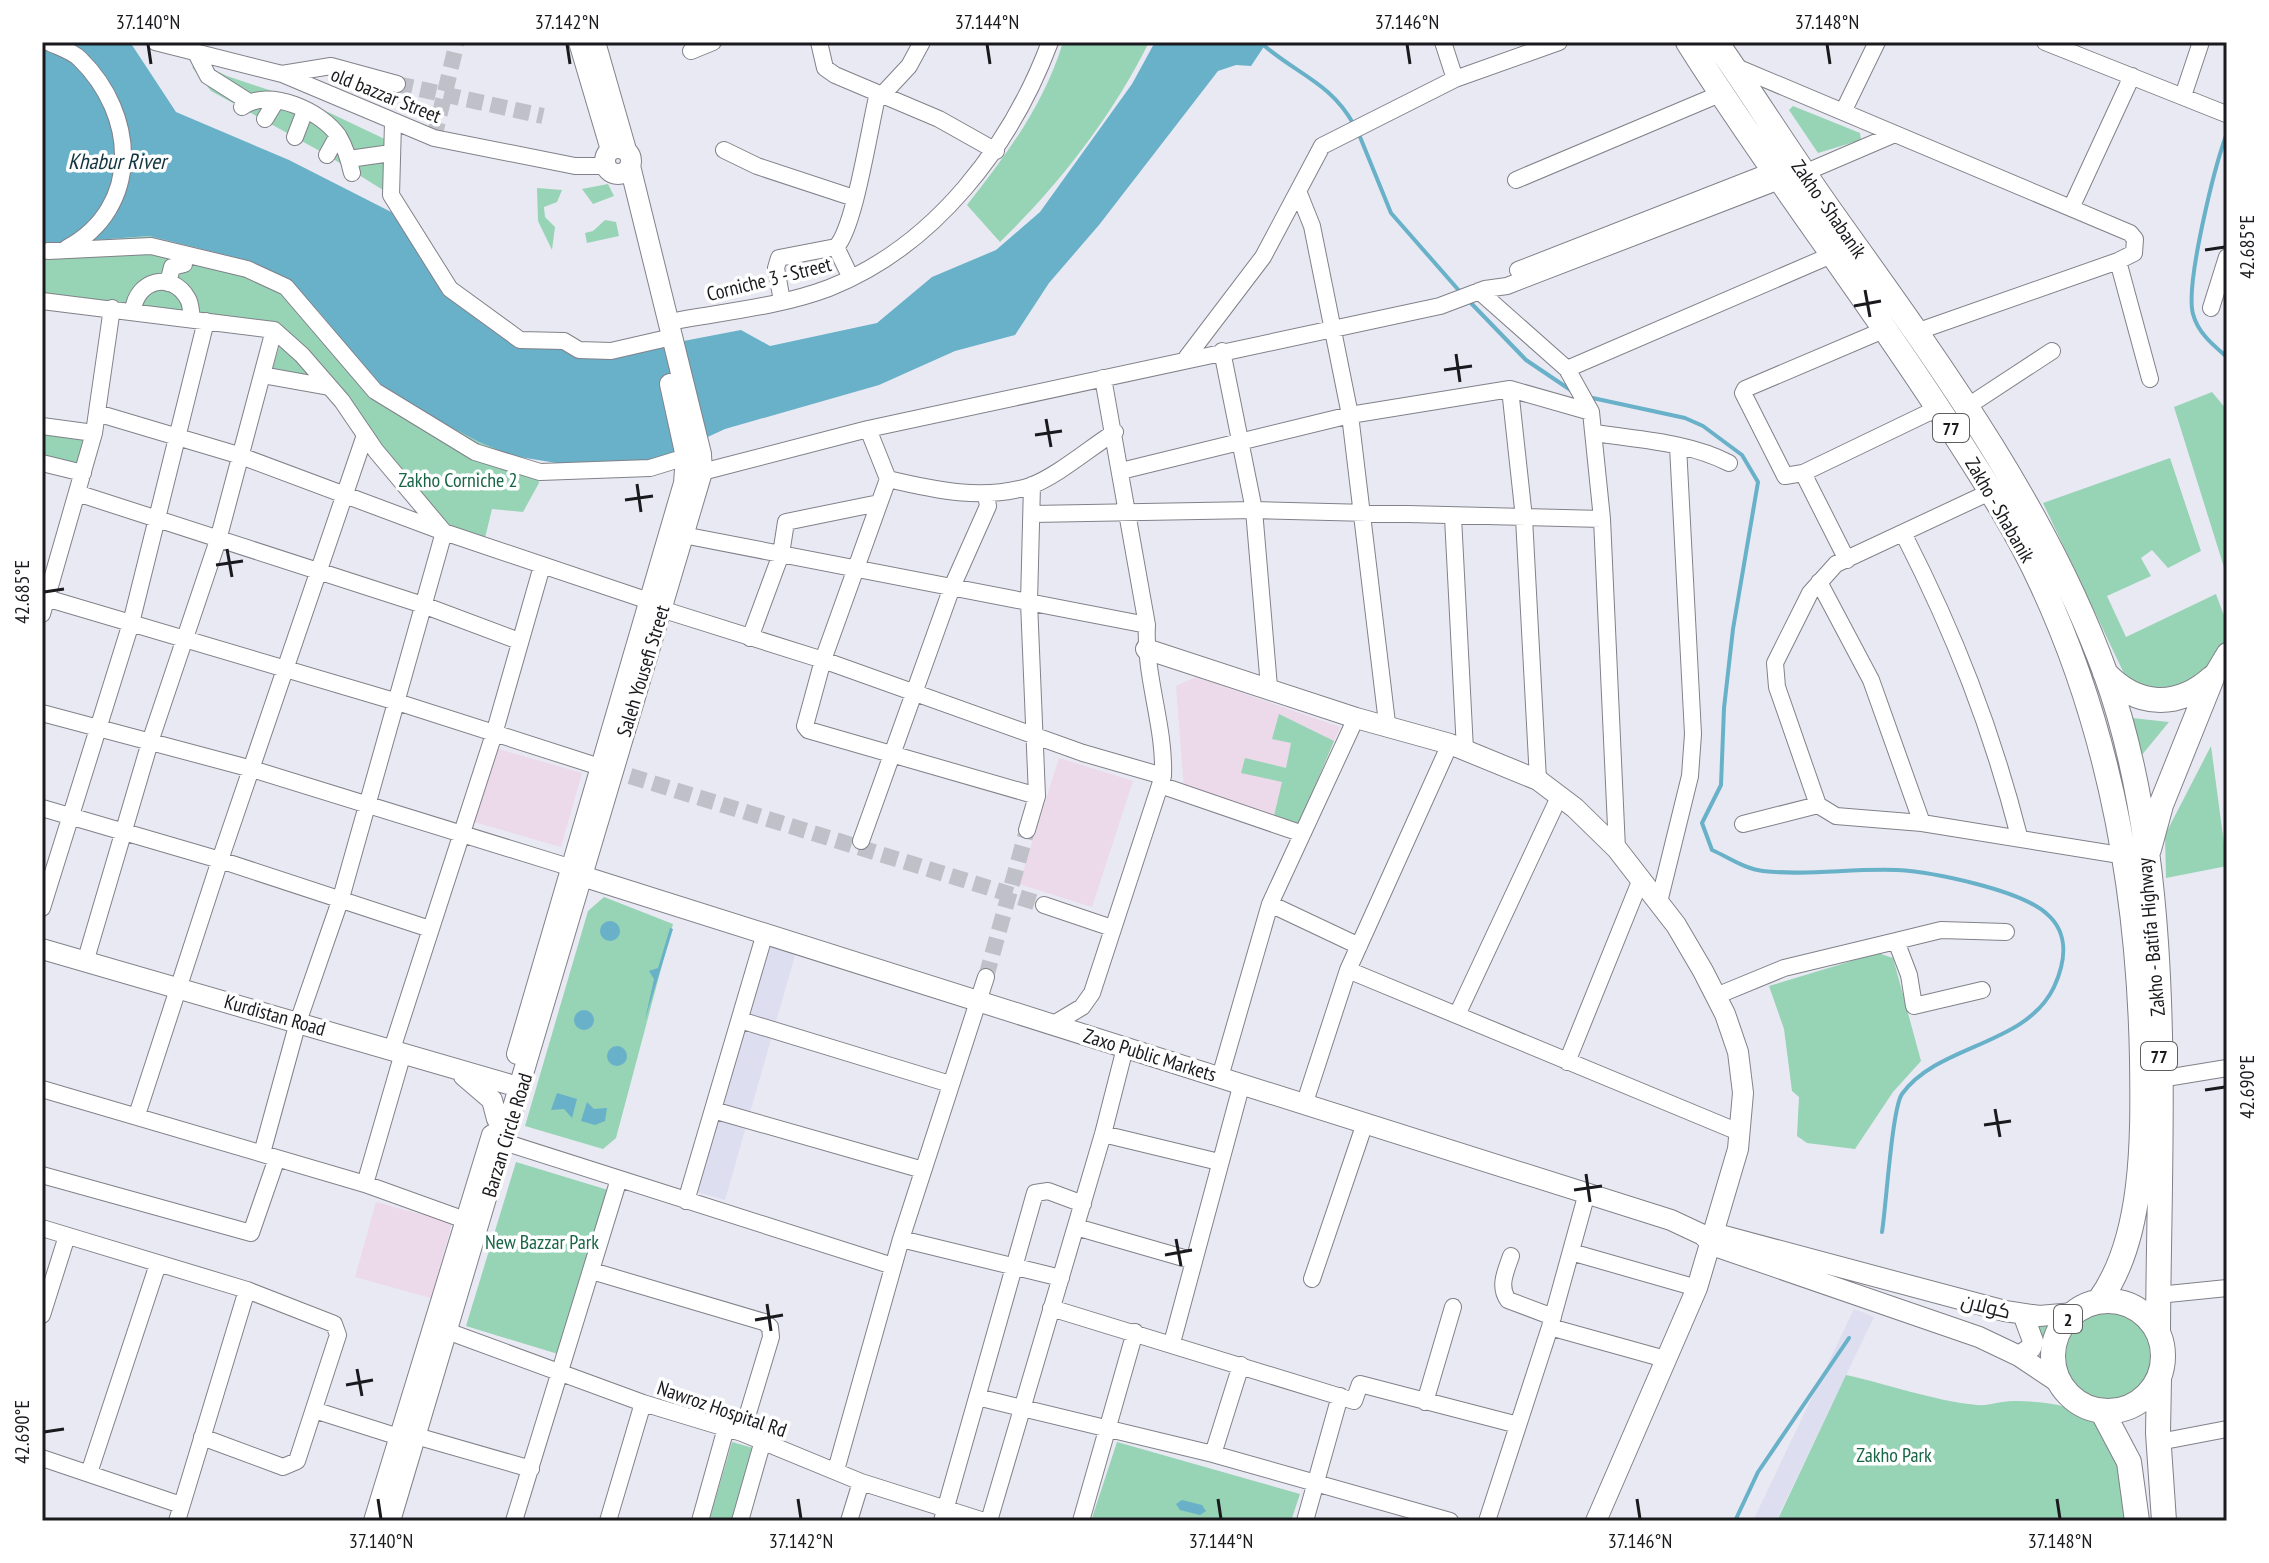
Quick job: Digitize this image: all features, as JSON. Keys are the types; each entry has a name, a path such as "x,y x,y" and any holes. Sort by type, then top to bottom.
{"highway":[{"name":"Zakho - Shabanik","path":"1688,42 1720,94 1787,174 1834,254 1992,491 2042,585 2082,688 2136,858"},
{"name":"Zakho -Shabanik","path":"1716,42 1733,66 1787,174 1916,332 2028,510 2076,604 2104,671"},
{"path":"2104,671 2117,686 2149,700 2183,698 2212,678"},
{"name":"Zakho - Batifa Highway","path":"2099,1301 2114,1281 2132,1234 2141,1109 2141,981 2134,783 2104,671"},
{"path":"2136,858 2161,805 2212,678"},
{"name":"Zakho - Batifa Highway","path":"2136,858 2157,981 2160,1079 2158,1331"},
{"name":"2","path":"2061,1384 2053,1354 2063,1324 2074,1313 2099,1301 2127,1304 2150,1319 2158,1331"},
{"path":"2158,1331 2163,1354 2159,1378 2158,1438 2164,1521"},
{"path":"2061,1384 2079,1402 2102,1411 2136,1404 2159,1378"},
{"path":"2102,1411 2124,1449 2134,1483 2137,1521"},
{"path":"2124,1449 2131,1429 2146,1426 2158,1438"}],"main road":[{"path":"579,42 618,161 667,337 696,461"},
{"path":"595,42 618,161"},
{"name":"Saleh Yousefi Street","path":"655,605 683,535 696,461"},
{"name":"Saleh Yousefi Street","path":"574,878 614,772 684,483 696,461"},
{"path":"1146,649 1356,718 1387,723 1458,747 1538,780 1560,795 1617,849 1659,902 1716,996 1732,1033 1742,1072 1741,1133 1714,1239 1697,1288 1596,1521"},
{"path":"2212,678 2226,655"},
{"name":"Zaxo Public Markets","path":"574,878 765,933 1305,1102 1671,1220 1714,1239 1852,1270"},
{"name":"Barzan Circle Road","path":"390,1521 407,1436 465,1220 574,878"},
{"name":"Barzan Circle Road","path":"407,1436 501,1181 504,1142 574,878"},
{"name":"Kurdistan Road","path":"42,949 86,959 508,1084"},
{"path":"451,1067 486,1094 497,1119"},
{"path":"1714,1239 1979,1337 2019,1356 2061,1384"},
{"name":"كولان","path":"1852,1270 2023,1314 2074,1313"},
{"path":"2019,1356 2031,1348 2033,1341 2030,1325 2023,1314"},
{"path":"374,1521 407,1436"}],"street":[{"path":"45,251 64,250 89,236 104,221 124,164 119,119 98,80 78,57 48,42"},
{"name":"old bazzar Street","path":"155,42 175,44 196,53 282,74 434,138 575,166 618,161"},
{"path":"691,51 713,42"},
{"path":"819,42 825,68 939,119 996,151"},
{"path":"782,301 776,268 779,258 836,247 841,242 880,94 909,66 922,42"},
{"name":"Corniche 3 - Street","path":"393,123 391,195 450,289 520,340 564,341 579,350 611,351 667,337 851,278 915,236 974,178 996,151 1021,106 1050,42"},
{"path":"1443,42 1455,79"},
{"path":"1187,357 1263,257 1322,146 1455,79 1559,42"},
{"path":"1843,112 1877,42"},
{"path":"2045,42 2226,114"},
{"path":"2183,96 2201,42"},
{"path":"196,53 208,76 246,104 276,101 318,116 338,135 350,166 391,153"},
{"path":"282,74 331,66 397,84"},
{"path":"1733,66 2130,233 2137,246 2134,253 2118,261 1916,332"},
{"path":"2071,208 2132,76"},
{"path":"1516,180 1720,94"},
{"path":"265,119 276,101"},
{"path":"295,137 305,111"},
{"path":"45,251 151,246 247,269 286,287 375,391 475,452 540,472 650,468 868,429 1187,357 1440,306 1481,291 1502,276 1895,134"},
{"path":"327,155 338,135"},
{"path":"724,150 757,166 854,198"},
{"path":"1298,191 1312,226 1350,415 1387,723"},
{"path":"836,247 851,278"},
{"path":"42,908 131,623 178,434 199,320 170,275 166,249"},
{"path":"133,311 135,297 143,286 170,275 184,264 184,254"},
{"path":"1570,373 1834,254"},
{"path":"2211,308 2227,257"},
{"path":"2118,261 2150,379"},
{"path":"1481,291 1570,373 1589,408 1595,433 1602,519 1617,849"},
{"path":"42,301 274,330 302,355 329,387 444,532"},
{"path":"112,308 94,433 77,493 48,568 44,606 131,623 185,638 614,772"},
{"path":"1886,329 1745,389 1743,393 1781,470 1785,476 1798,475 1938,408"},
{"path":"86,959 150,742 218,540 238,455 274,330"},
{"path":"1222,351 1254,510 1269,687"},
{"path":"1965,408 2052,351"},
{"path":"262,375 329,387"},
{"path":"1052,1025 1082,1007 1092,993 1162,781 1164,756 1146,649 1147,625 1103,378"},
{"path":"1121,471 1350,415 1510,389 1589,408"},
{"path":"1510,389 1524,518 1538,780"},
{"path":"97,413 178,434 444,532 1032,733 1300,833"},
{"path":"42,426 94,433"},
{"path":"868,429 888,479 823,660 805,726 808,730 1037,796"},
{"path":"888,479 922,487 986,495 1032,485 1115,432"},
{"path":"1595,433 1678,446 1709,453 1729,463"},
{"path":"137,1115 365,435"},
{"path":"1659,902 1690,776 1693,734 1678,446"},
{"path":"42,463 83,473"},
{"path":"1798,475 1847,560"},
{"path":"1027,830 1037,796 1032,733 1029,602 1032,485"},
{"path":"1992,491 1904,535 1836,564 1810,593 1775,663 1777,687 1818,805 1836,816 2019,836 2136,858"},
{"path":"77,493 423,605 519,641"},
{"path":"861,841 952,587 988,506 986,495"},
{"path":"750,638 781,554 786,522 879,503"},
{"path":"1032,514 1254,510 1602,519"},
{"path":"1305,1102 1348,970 1458,747 1453,517"},
{"path":"42,1175 251,1233 298,1022 341,898 444,532"},
{"path":"683,535 1147,625"},
{"path":"1904,535 1948,621 1996,745 2019,836"},
{"path":"365,1184 430,929 494,734 542,566"},
{"path":"1819,582 1871,680 1922,823"},
{"path":"42,713 252,769 462,833 574,878"},
{"path":"1220,1077 1270,904 1300,833 1356,718"},
{"path":"1457,1015 1560,795"},
{"path":"1743,824 1818,805"},
{"path":"42,808 220,860 430,929"},
{"path":"1567,1062 1641,879"},
{"path":"1270,904 1359,946"},
{"path":"1044,905 1112,928"},
{"path":"1716,996 1784,968 1941,930 2006,932"},
{"path":"686,1201 765,933"},
{"path":"1896,941 1909,975 1914,1006 1982,990"},
{"path":"1348,970 1741,1133"},
{"path":"836,1470 901,1239 975,1001 986,977"},
{"path":"740,1020 950,1084"},
{"path":"987,1521 1024,1407 1125,1048"},
{"path":"2160,1079 2227,1068"},
{"path":"1172,1343 1242,1083"},
{"path":"42,1089 365,1184 465,1220"},
{"path":"713,1110 923,1170"},
{"path":"1312,1279 1365,1123"},
{"path":"1103,1134 1219,1162"},
{"path":"504,1142 893,1266"},
{"path":"514,1521 619,1179"},
{"path":"943,1515 1035,1193 1048,1191 1083,1204"},
{"path":"1487,1521 1551,1322 1587,1193"},
{"path":"1076,1227 1194,1261"},
{"path":"42,1228 247,1290 334,1324 338,1335 297,1461 291,1465 274,1465 202,1437"},
{"path":"42,1315 67,1236"},
{"path":"901,1239 1061,1278"},
{"path":"1571,1252 1697,1288"},
{"path":"1511,1256 1502,1285 1503,1294 1508,1300 1551,1322 1665,1359"},
{"path":"89,1473 158,1264"},
{"path":"592,1271 764,1322 770,1327 771,1337 700,1521"},
{"path":"2158,1295 2227,1288"},
{"path":"42,1458 89,1473 179,1513 247,1290"},
{"path":"1425,1402 1453,1307"},
{"path":"1051,1308 1354,1401 1360,1384 1518,1425"},
{"name":"Nawroz Hospital Rd","path":"447,1331 643,1403 734,1431 943,1515 987,1521"},
{"path":"1081,1521 1105,1427 1135,1332"},
{"path":"1213,1454 1241,1365"},
{"path":"1305,1521 1340,1396"},
{"path":"977,1397 1213,1454 1450,1521"},
{"path":"608,1521 643,1403"},
{"path":"314,1410 531,1469"},
{"path":"2158,1438 2227,1429"},
{"path":"742,1520 762,1444"},
{"path":"849,1521 861,1482"}],"shaded area":[{"path":"1196,677 1340,727 1299,824 1184,788 1176,686"},
{"path":"495,748 582,773 561,847 474,822"},
{"path":"1059,758 1133,781 1092,907 1019,884"},
{"path":"768,936 798,945 725,1200 694,1191"},
{"path":"376,1202 452,1223 431,1298 355,1277"},
{"path":"1854,1309 1874,1317 1776,1521 1753,1521"}],"green space":[{"path":"1063,42 1149,42 1119,96 1083,148 1043,197 1000,242 967,205 1010,148 1035,108"},
{"path":"192,67 209,67 311,104 391,142 391,195 327,155 211,91"},
{"path":"1793,106 1860,133 1861,140 1818,153 1789,110"},
{"path":"608,184 614,196 593,204 582,189"},
{"path":"537,188 562,190 557,202 544,207 545,217 555,227 552,250 538,221"},
{"path":"605,220 616,222 619,236 587,243 585,233 593,231"},
{"name":"Zakho Corniche 2","path":"149,236 250,261 287,281 385,389 479,442 534,462 539,483 523,512 492,509 483,546 444,532 274,330 42,301 42,244"},
{"path":"279,347 296,354 309,378 272,370"},
{"path":"2212,392 2227,410 2227,577 2174,407"},
{"path":"42,431 85,437 80,469 42,461"},
{"path":"2170,458 2201,551 2168,568 2152,550 2141,558 2151,576 2107,596 2126,637 2216,594 2227,624 2227,641 2205,682 2176,696 2129,684 2043,503"},
{"path":"1279,714 1334,741 1299,824 1274,816 1282,782 1241,773 1245,758 1286,768 1291,743 1272,739"},
{"path":"2132,718 2169,722 2141,756"},
{"path":"2211,746 2227,866 2166,878 2165,835"},
{"path":"604,897 673,924 616,1138 603,1149 525,1126 588,911"},
{"path":"1878,953 1893,958 1921,1061 1893,1092 1855,1149 1807,1143 1797,1136 1799,1097 1792,1091 1784,1029 1769,986"},
{"name":"New Bazzar Park","path":"516,1162 608,1190 558,1354 466,1326"},
{"path":"2109,1313 2126,1317 2140,1326 2149,1340 2153,1357 2149,1374 2140,1388 2126,1397 2109,1401 2092,1397 2078,1388 2069,1374 2065,1357 2069,1340 2078,1326 2092,1317"},
{"path":"2031,1319 2059,1321 2048,1344 2050,1370 2027,1356"},
{"name":"Zakho Park","path":"1846,1375 1961,1403 2045,1403 2069,1408 2088,1417 2102,1429 2112,1446 2119,1466 2128,1521 1777,1521"},
{"path":"732,1442 753,1448 732,1521 709,1521"},
{"path":"1117,1442 1300,1494 1291,1521 1091,1521"}],"water":[{"name":"Khabur River","path":"42,42 130,42 176,112 289,160 401,217 447,293 518,344 652,347 741,330 770,346 877,323 932,277 996,250 1040,212 1132,84 1155,42 1267,42 1251,66 1236,65 1218,71 1099,225 1049,283 1015,335 955,351 879,385 725,429 649,464 588,468 513,456 479,442 384,391 319,312 287,281 250,261 149,236 42,244"},
{"path":"610,921 617,924 620,931 617,938 610,941 603,938 600,931 603,924"},
{"path":"670,928 673,929 645,1020 654,979 649,971 658,968"},
{"path":"584,1010 591,1013 594,1020 591,1027 584,1030 577,1027 574,1020 577,1013"},
{"path":"617,1046 624,1049 627,1056 624,1063 617,1066 610,1063 607,1056 610,1049"},
{"path":"557,1093 577,1099 572,1118 564,1109 551,1110"},
{"path":"587,1102 594,1109 607,1108 605,1121 595,1125 581,1121"},
{"path":"1182,1500 1202,1505 1206,1511 1200,1515 1180,1510 1176,1504"}],"waterway":[{"path":"1260,42 1323,88 1345,110 1354,125"},
{"path":"1358,132 1391,213 1462,294"},
{"path":"2227,133 2202,224 2192,299 2198,327 2227,357"},
{"path":"1468,300 1526,360 1572,391"},
{"path":"1588,397 1685,418 1703,426 1742,455 1758,482 1733,629 1724,708 1721,785 1702,823 1712,850 1763,871 1897,870 1953,878 1998,890 2035,905 2047,914 2059,930 2063,949 2061,968 2054,987 2041,1006 2024,1022 2003,1034 1937,1064 1918,1077 1902,1094 1892,1137 1882,1232"},
{"path":"1735,1521 1758,1472 1849,1338"}],"tunnel":[{"path":"434,138 457,42"},
{"path":"397,84 543,116"},
{"path":"630,776 1044,905"},
{"path":"986,977 1027,830"}]}
